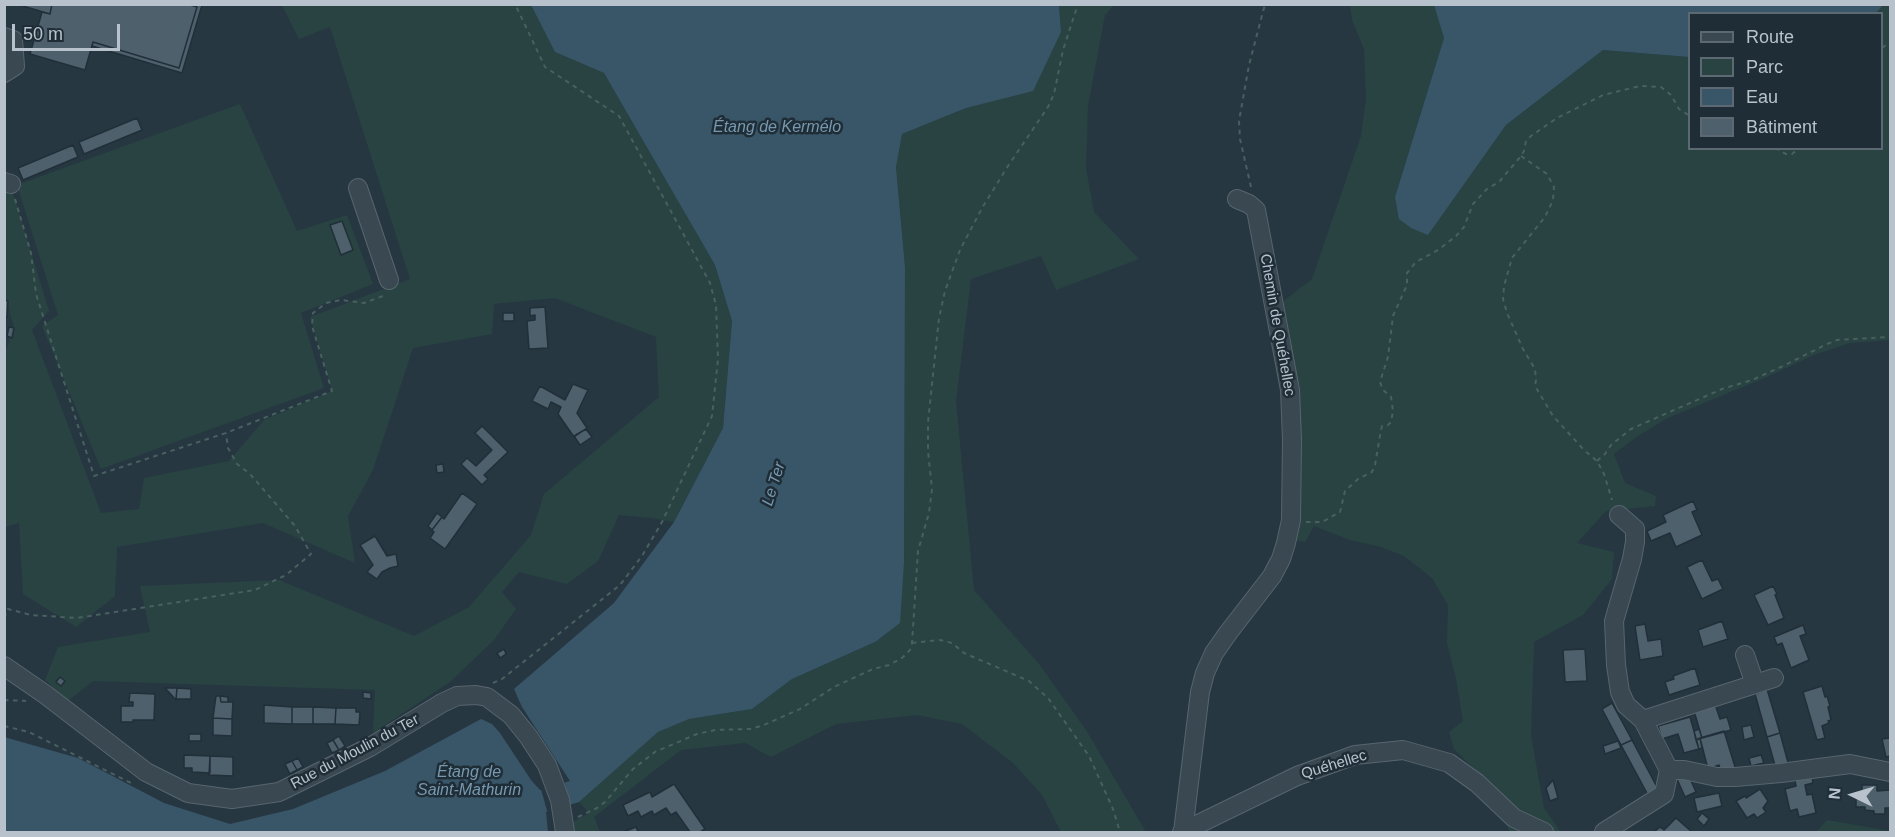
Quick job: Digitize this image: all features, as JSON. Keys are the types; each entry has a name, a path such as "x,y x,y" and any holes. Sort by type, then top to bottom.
{"street":[{"path":"4,36 13,40 15,66 4,73"},
{"path":"358,188 389,280"},
{"path":"1237,199 1256,210"},
{"name":"Chemin de Quéhellec","path":"1183,832 1200,692 1205,673 1214,653 1272,576 1283,551 1291,520 1290,390 1256,210"},
{"path":"1604,832 1664,794 1669,770 1643,720 1626,705 1620,692 1614,621 1635,542 1635,529 1619,515"},
{"path":"1745,655 1755,684"},
{"name":"Rue du Moulin du Ter","path":"4,666 46,695 146,772 188,793 232,799 279,792 370,747 457,696 467,694 487,697 511,715 540,756 554,782 564,821"},
{"path":"1643,720 1774,678"},
{"name":"Quéhellec","path":"1183,832 1298,776 1355,755 1402,750 1449,763 1477,783 1514,818 1544,832"},
{"path":"1669,770 1684,770 1717,777 1735,777 1850,764 1890,772"}],"path":[{"path":"489,684 502,679 620,585 642,556 662,522 712,416 718,359 716,305 710,283 619,116 544,67 515,4"},
{"path":"564,821 597,808 605,802 633,769 655,752 697,734 715,730 750,729 764,725 800,709 834,687 873,669 889,665 902,658 910,650 918,551 929,513 932,489 928,422 939,318 945,291 960,250 982,208 1048,107 1054,94 1063,51 1078,4"},
{"path":"1256,210 1240,139 1239,121 1249,65 1265,4"},
{"path":"1291,520 1322,522 1332,518 1341,512 1345,491 1358,479 1372,472 1377,458 1382,426 1391,422 1393,411 1391,397 1383,390 1380,382 1388,357 1393,316 1407,285 1407,273 1416,262 1438,250 1456,236 1464,226 1473,204 1487,189 1499,182 1521,156 1526,141 1531,135 1557,118 1604,95 1640,86 1661,87 1671,95 1679,109 1688,115"},
{"path":"1779,150 1792,154 1797,150"},
{"path":"1521,156 1547,174 1554,187 1554,193 1545,218 1512,258 1504,286 1503,299 1523,349 1535,369 1535,386 1553,416 1597,461 1619,515"},
{"path":"8,183 31,253 36,294 94,476 226,433 332,391 312,326 313,313 326,303 341,300 364,303 386,295 389,280"},
{"path":"1597,461 1611,445 1631,429 1722,389 1752,380 1827,344 1837,340 1890,337"},
{"path":"4,618 8,609 31,615 87,617 255,590 286,575 310,554 295,526 250,474 237,464 228,448 226,433"},
{"path":"912,644 940,640 952,643 964,652 1029,681 1048,698 1089,756 1113,808 1120,832"},
{"path":"4,726 29,732 132,784"}],"green space":[{"path":"282,5 531,5 555,52 604,73 715,265 732,321 723,428 674,522 619,515 598,561 567,584 519,572 502,592 516,609 494,640 450,682 373,733 375,690 93,681 68,701 45,680 58,647 150,632 140,586 279,580 414,636 469,607 531,535 544,494 659,397 656,337 555,298 494,304 492,334 413,348 373,470 348,516 355,563 263,523 117,547 115,596 76,627 23,594 19,523 5,527 4,355 14,328 4,291 4,164 49,311 32,330 101,513 139,509 144,478 229,461 264,420 332,391 310,317 410,279 330,27 299,39"},
{"path":"1059,5 1114,5 1105,15 1088,106 1086,168 1094,212 1139,259 1056,290 1041,256 971,279 956,401 974,590 1039,664 1086,730 1146,832 1061,832 1042,795 1012,762 962,724 917,715 836,724 771,757 745,743 681,750 594,817 600,832 555,832 589,813 579,802 658,732 689,719 752,709 792,679 875,642 904,562 905,267 896,166 902,134 966,108 1061,32"},
{"path":"1350,5 1434,5 1444,38 1395,197 1428,235 1506,125 1603,50 1688,57 1688,150 1883,150 1883,12 1876,12 1883,5 1890,5 1890,340 1850,343 1814,355 1668,418 1614,454 1625,483 1656,496 1655,506 1606,511 1577,543 1614,552 1612,579 1583,615 1534,642 1531,736 1544,808 1561,832 1509,832 1500,794 1454,749 1449,732 1463,721 1447,643 1448,605 1432,578 1404,556 1381,547 1350,540 1314,526 1305,542 1288,539 1292,440 1272,310 1312,279 1361,136 1366,98 1364,49 1352,20"},
{"path":"240,104 297,231 347,215 373,284 301,313 324,388 101,469 42,326 58,315 17,185"},
{"path":"1827,820 1890,831 1890,832 1816,832"}],"water":[{"path":"1434,4 1883,5 1877,12 1688,12 1688,57 1603,50 1506,125 1428,235 1411,228 1399,219 1395,197 1444,38"},
{"name":"Étang de Kermélo","path":"531,5 1059,5 1061,32 1033,91 966,108 902,134 896,167 905,267 904,562 900,623 875,642 792,679 752,709 689,719 658,732 579,802 546,812 548,832 5,832 4,737 78,758 164,803 230,824 293,809 385,771 481,719 492,724 500,733 540,790 570,781 522,707 514,689 614,603 674,522 723,428 732,321 715,265 604,73 555,52"}],"pier":[{"path":"564,780 571,807 548,814 540,786"}],"building":[{"path":"16,4 52,4 50,14"},
{"path":"52,4 187,4 197,7 179,68 93,42 85,70 30,54 42,12 50,14"},
{"path":"187,4 202,5 182,73 92,46 93,42 179,68 197,7"},
{"path":"137,118 142,130 84,154 79,142"},
{"path":"73,145 78,157 23,180 18,168"},
{"path":"342,221 353,250 341,255 330,225"},
{"path":"4,300 8,301 7,317 4,317"},
{"path":"545,307 548,348 529,349 527,321 535,320 535,315 530,316 530,308"},
{"path":"503,313 514,313 514,321 503,321"},
{"path":"9,327 14,328 12,338 7,336"},
{"path":"573,384 588,390 577,413 587,428 574,437 558,414 561,407 551,402 548,409 532,401 540,386 565,400"},
{"path":"482,426 508,452 484,475 488,479 482,485 461,464 467,458 476,466 492,450 475,433"},
{"path":"586,429 592,437 580,445 574,436"},
{"path":"443,464 444,472 437,473 436,465"},
{"path":"462,493 477,504 445,549 430,538 434,532 432,530 442,517 444,519"},
{"path":"1693,501 1697,510 1692,512 1702,535 1676,547 1670,533 1651,541 1647,531 1666,522 1663,515"},
{"path":"437,513 442,517 432,530 428,526"},
{"path":"375,536 387,556 396,554 398,566 382,572 377,579 367,572 373,565 360,545"},
{"path":"1702,560 1712,581 1718,579 1723,589 1702,599 1687,567"},
{"path":"1773,586 1784,618 1768,625 1754,595"},
{"path":"1722,621 1728,639 1703,647 1698,630"},
{"path":"1645,624 1648,641 1661,639 1663,656 1640,660 1635,626"},
{"path":"1803,625 1806,634 1800,636 1809,660 1791,668 1782,643 1777,645 1774,637"},
{"path":"504,649 506,654 500,658 497,653"},
{"path":"1585,649 1587,681 1565,682 1563,650"},
{"path":"1695,668 1700,685 1669,695 1665,682 1674,679 1673,676"},
{"path":"60,677 65,681 61,686 56,682"},
{"path":"1822,686 1830,706 1828,707 1831,720 1822,726 1825,738 1817,740 1803,692"},
{"path":"165,688 177,688 176,700"},
{"path":"177,688 191,689 191,699 176,699"},
{"path":"1767,689 1780,733 1767,737 1755,694"},
{"path":"363,692 371,693 371,699 363,698"},
{"path":"130,693 155,694 154,720 121,722 121,706 133,706 133,702 129,702"},
{"path":"216,696 220,696 221,702 233,702 232,719 213,718"},
{"path":"220,696 228,697 228,702 221,702"},
{"path":"1612,703 1632,740 1621,745 1602,709"},
{"path":"1715,704 1720,719 1727,717 1731,730 1702,738 1694,711"},
{"path":"264,705 292,707 292,724 264,723"},
{"path":"292,707 313,707 313,724 292,724"},
{"path":"313,707 336,708 335,724 313,724"},
{"path":"336,708 356,708 356,712 360,712 359,725 335,724"},
{"path":"1690,717 1699,749 1684,753 1678,734 1662,739 1658,726"},
{"path":"213,718 232,719 232,736 213,735"},
{"path":"1751,725 1754,737 1744,740 1742,727"},
{"path":"1699,729 1702,738 1696,740 1694,731"},
{"path":"1724,731 1736,770 1721,772 1719,765 1708,769 1700,738"},
{"path":"1780,733 1789,766 1776,769 1767,737"},
{"path":"189,734 201,734 201,741 189,741"},
{"path":"339,736 345,746 339,750 333,740"},
{"path":"1700,738 1702,748 1699,749 1696,740"},
{"path":"1890,738 1890,756 1886,757 1882,739"},
{"path":"333,740 339,750 332,753 327,743"},
{"path":"1632,740 1658,789 1648,795 1621,745"},
{"path":"1618,741 1621,748 1605,754 1603,746"},
{"path":"184,755 210,756 210,773 192,772 192,768 184,768"},
{"path":"1761,755 1764,763 1751,766 1749,758"},
{"path":"210,756 233,757 233,776 209,775"},
{"path":"298,758 303,767 297,770 292,761"},
{"path":"292,761 297,770 290,774 285,764"},
{"path":"1688,774 1696,792 1685,797 1677,779"},
{"path":"1812,777 1813,783 1805,785 1807,795 1812,794 1816,813 1799,817 1797,809 1790,811 1785,789 1796,786 1795,780"},
{"path":"1553,780 1558,798 1550,801 1546,788"},
{"path":"674,784 705,829 700,832 690,832 676,812 671,815 666,808 654,815 652,811 641,817 638,811 628,816 623,805 650,792 652,797"},
{"path":"1862,785 1877,785 1877,791 1890,790 1890,808 1885,808 1885,814 1874,814 1874,811 1865,810 1865,807 1856,807 1856,797 1862,797"},
{"path":"1760,789 1768,801 1763,808 1766,812 1757,818 1754,814 1747,818 1736,801"},
{"path":"1719,793 1722,806 1697,812 1694,798"},
{"path":"1702,813 1709,819 1704,826 1697,819"},
{"path":"1676,818 1692,832 1654,832 1660,827 1664,830"},
{"path":"636,827 638,832 625,831"}],"water label":[{"name":"Le Ter","path":"774,484"},
{"name":"Étang de Saint-Mathurin","path":"469,782"}]}
